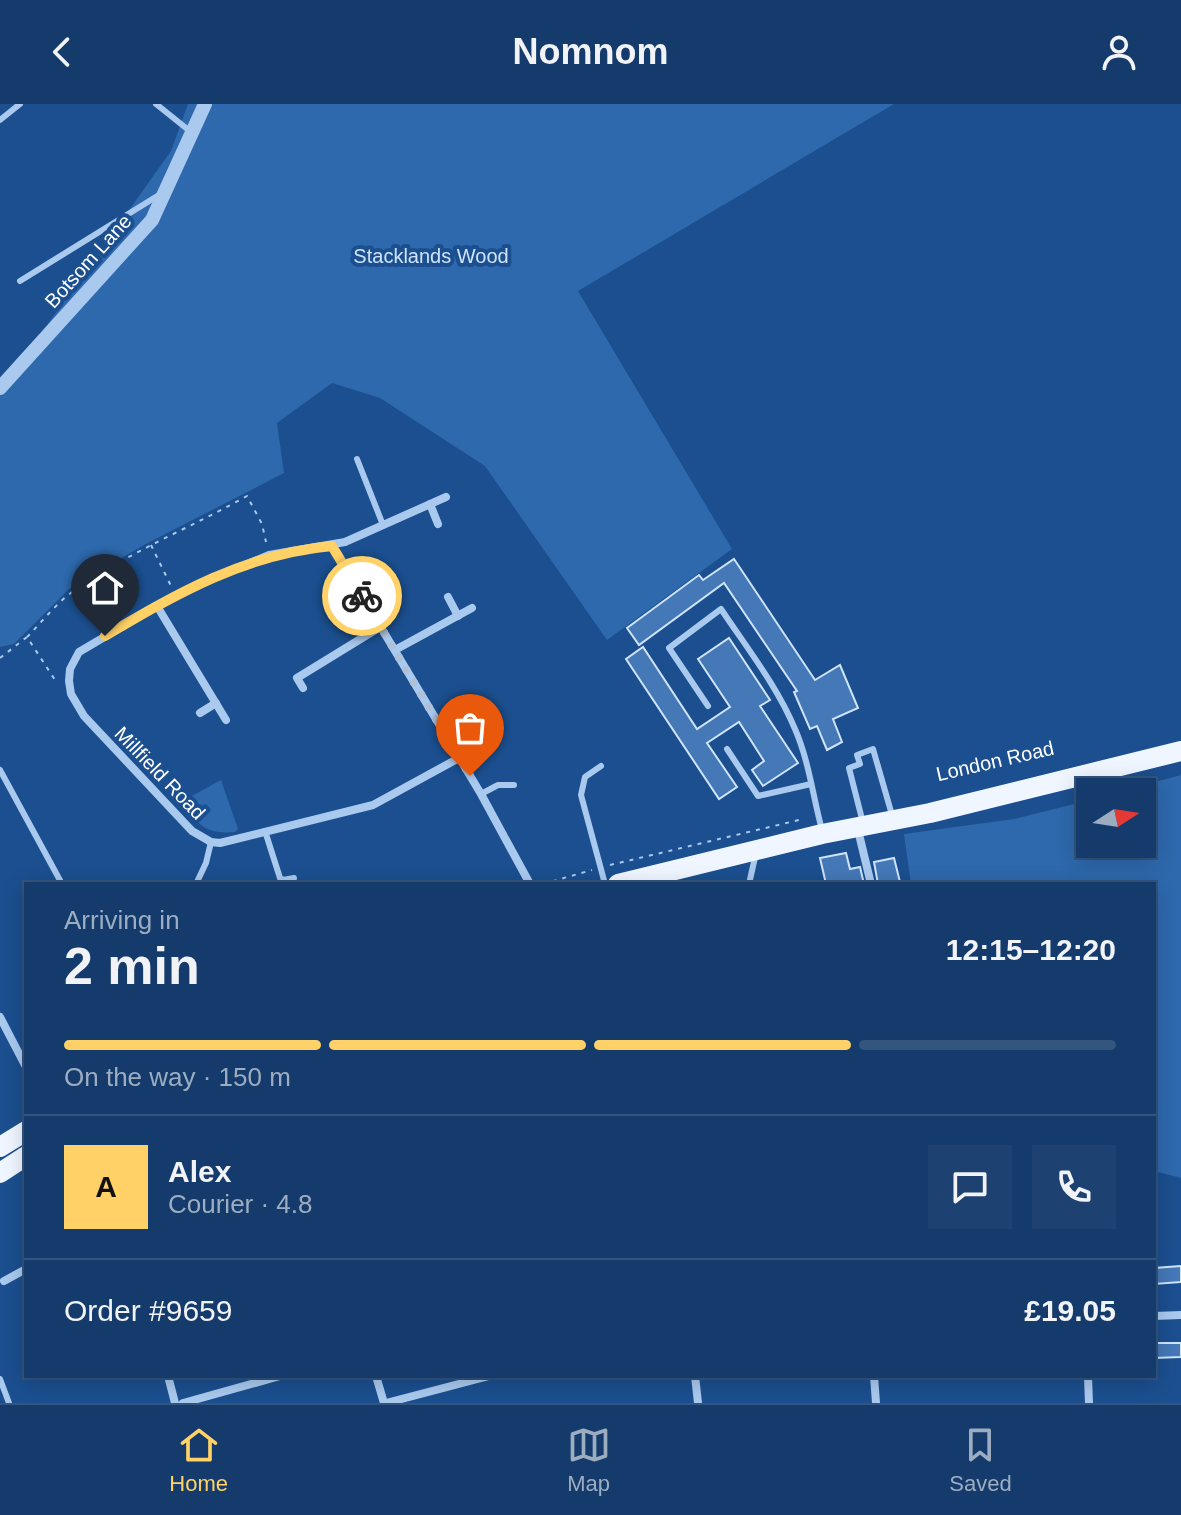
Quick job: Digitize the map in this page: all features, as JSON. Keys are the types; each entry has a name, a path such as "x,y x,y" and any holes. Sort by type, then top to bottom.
{"main road":[{"name":"London Road","path":"636,882 671,878 757,850 1181,740"},
{"name":"London Road","path":"892,816 1181,751"},
{"path":"0,1147 24,1132"},
{"path":"0,1173 24,1157"}],"street":[{"name":"Botsom Lane","path":"0,388 152,220 205,104"},
{"path":"71,694 70,669 79,652 176,596 269,555 332,546 446,497"},
{"path":"430,504 438,524"},
{"path":"332,546 481,794 529,882"},
{"path":"448,597 458,616"},
{"path":"157,606 226,720"},
{"path":"395,650 472,608"},
{"path":"303,688 297,678 380,627"},
{"name":"Millfield Road","path":"71,694 84,716 192,831 211,842 220,843 373,805 459,758"},
{"path":"200,713 216,703"},
{"path":"860,824 871,882"},
{"path":"0,1017 24,1063"},
{"path":"4,1281 24,1270"},
{"path":"1156,1316 1181,1315"},
{"path":"169,1378 175,1403"},
{"path":"183,1403 273,1378"},
{"path":"377,1378 385,1403 481,1378"},
{"path":"695,1378 698,1403"},
{"path":"874,1378 876,1403"},
{"path":"1088,1378 1089,1403"}],"lane":[{"path":"0,120 20,104"},
{"path":"156,104 192,133"},
{"path":"20,281 165,191"},
{"path":"357,459 383,525"},
{"path":"708,706 669,648 721,609 775,690 795,728 822,834"},
{"path":"727,749 758,796 811,784"},
{"path":"860,824 849,768 860,764 857,755 873,749 892,816"},
{"path":"601,766 585,777 581,795 604,882"},
{"path":"0,770 61,882"},
{"path":"481,794 498,785 514,785"},
{"path":"265,831 280,878 294,878"},
{"path":"197,882 211,842"},
{"path":"749,882 757,850"},
{"path":"0,1379 9,1403"}],"path":[{"path":"0,658 27,637 72,591 150,544 200,522 247,496 262,524 269,555"},
{"path":"150,544 176,596"},
{"path":"27,637 57,683 71,694"},
{"path":"550,882 799,820"}],"green space":[{"name":"Stacklands Wood","path":"188,104 894,104 578,291 732,549 607,640 485,466 380,398 332,383 277,423 284,473 142,546 69,589 14,644 0,647 0,391 171,151"},
{"path":"1181,775 1181,1178 1156,1172 1156,882 911,882 904,834 1014,819 1076,804 1076,858 1156,858 1156,782"},
{"path":"221,780 238,829 235,832 209,830 179,803"}],"building":[{"path":"734,559 815,680 840,665 858,708 833,719 842,742 827,750 817,726 810,729 794,692 797,691 724,583 639,645 627,628 699,575 703,580"},
{"path":"729,638 770,700 760,706 798,763 763,786 752,770 764,761 739,722 707,743 737,787 719,799 626,659 643,647 697,729 730,707 698,659"},
{"path":"846,853 850,869 860,867 864,882 826,882 820,858"},
{"path":"894,858 900,882 878,882 874,862"},
{"path":"1181,1266 1181,1282 1156,1284 1156,1268"},
{"path":"1156,1343 1181,1343 1181,1357 1156,1358"}],"way so far":[{"path":"362,596 470,776"}],"route":[{"path":"105,636 211,579 269,555 300,549 332,546 362,596"}]}
